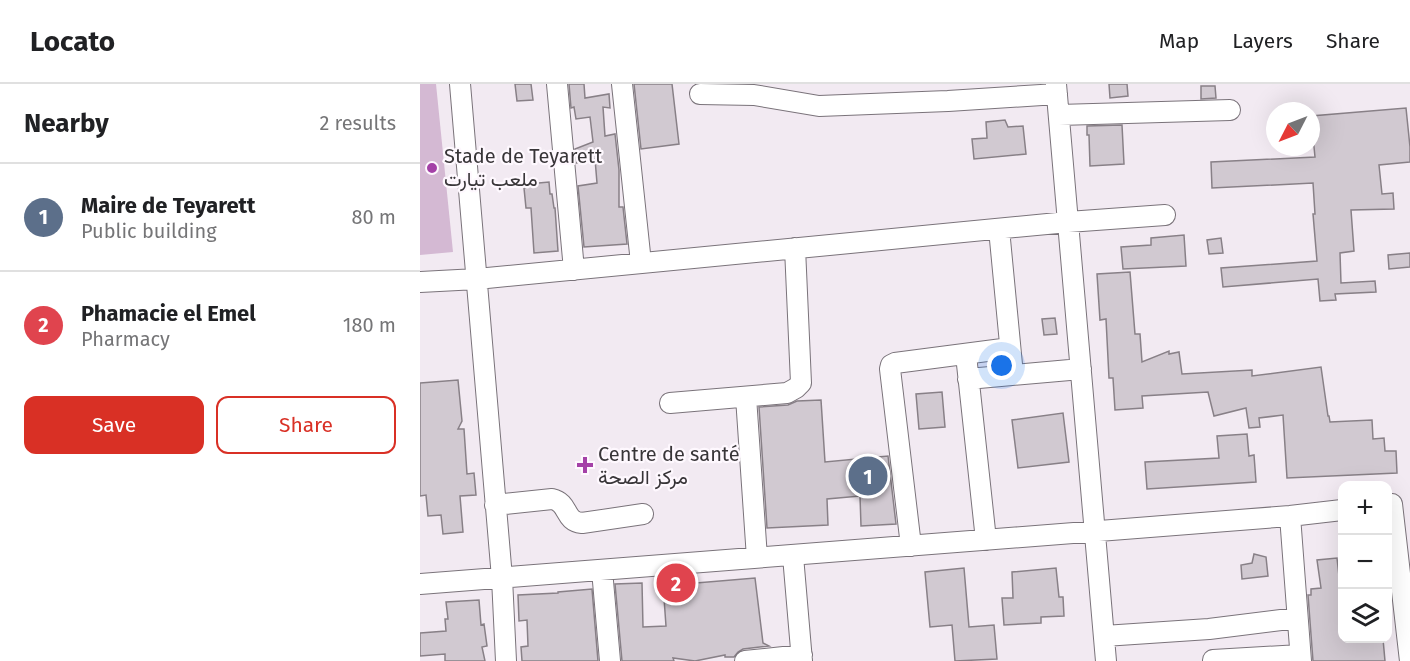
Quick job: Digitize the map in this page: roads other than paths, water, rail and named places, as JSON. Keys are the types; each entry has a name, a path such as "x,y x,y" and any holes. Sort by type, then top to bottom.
{"street":[{"path":"460,84 506,661"},
{"path":"557,84 574,270"},
{"path":"622,84 640,263"},
{"path":"700,94 754,95 819,106 948,101 1056,89 1106,661"},
{"path":"1059,115 1230,110"},
{"path":"420,282 477,279 1068,222 1165,215"},
{"path":"999,229 1013,375"},
{"path":"670,403 787,393 801,383 795,248"},
{"path":"911,546 891,365 1010,348"},
{"path":"966,355 986,540"},
{"path":"968,379 1081,369"},
{"path":"746,397 758,558"},
{"path":"495,505 558,501 563,504 569,518 582,523 644,514"},
{"path":"1396,504 1410,661"},
{"path":"420,584 794,556 1338,510"},
{"path":"1209,629 1214,661 1300,658 1290,516"},
{"path":"746,661 802,658 794,556"},
{"path":"602,570 610,661"},
{"path":"1104,636 1209,629 1297,618"}],"place":[{"name":"Stade de Teyarett ملعب تيارت","path":"432,168"},
{"name":"Centre de santé مركز الصحة","path":"585,465"},
{"name":"Maire de Teyarett","path":"868,476"},
{"name":"Phamacie el Emel","path":"676,583"}]}
